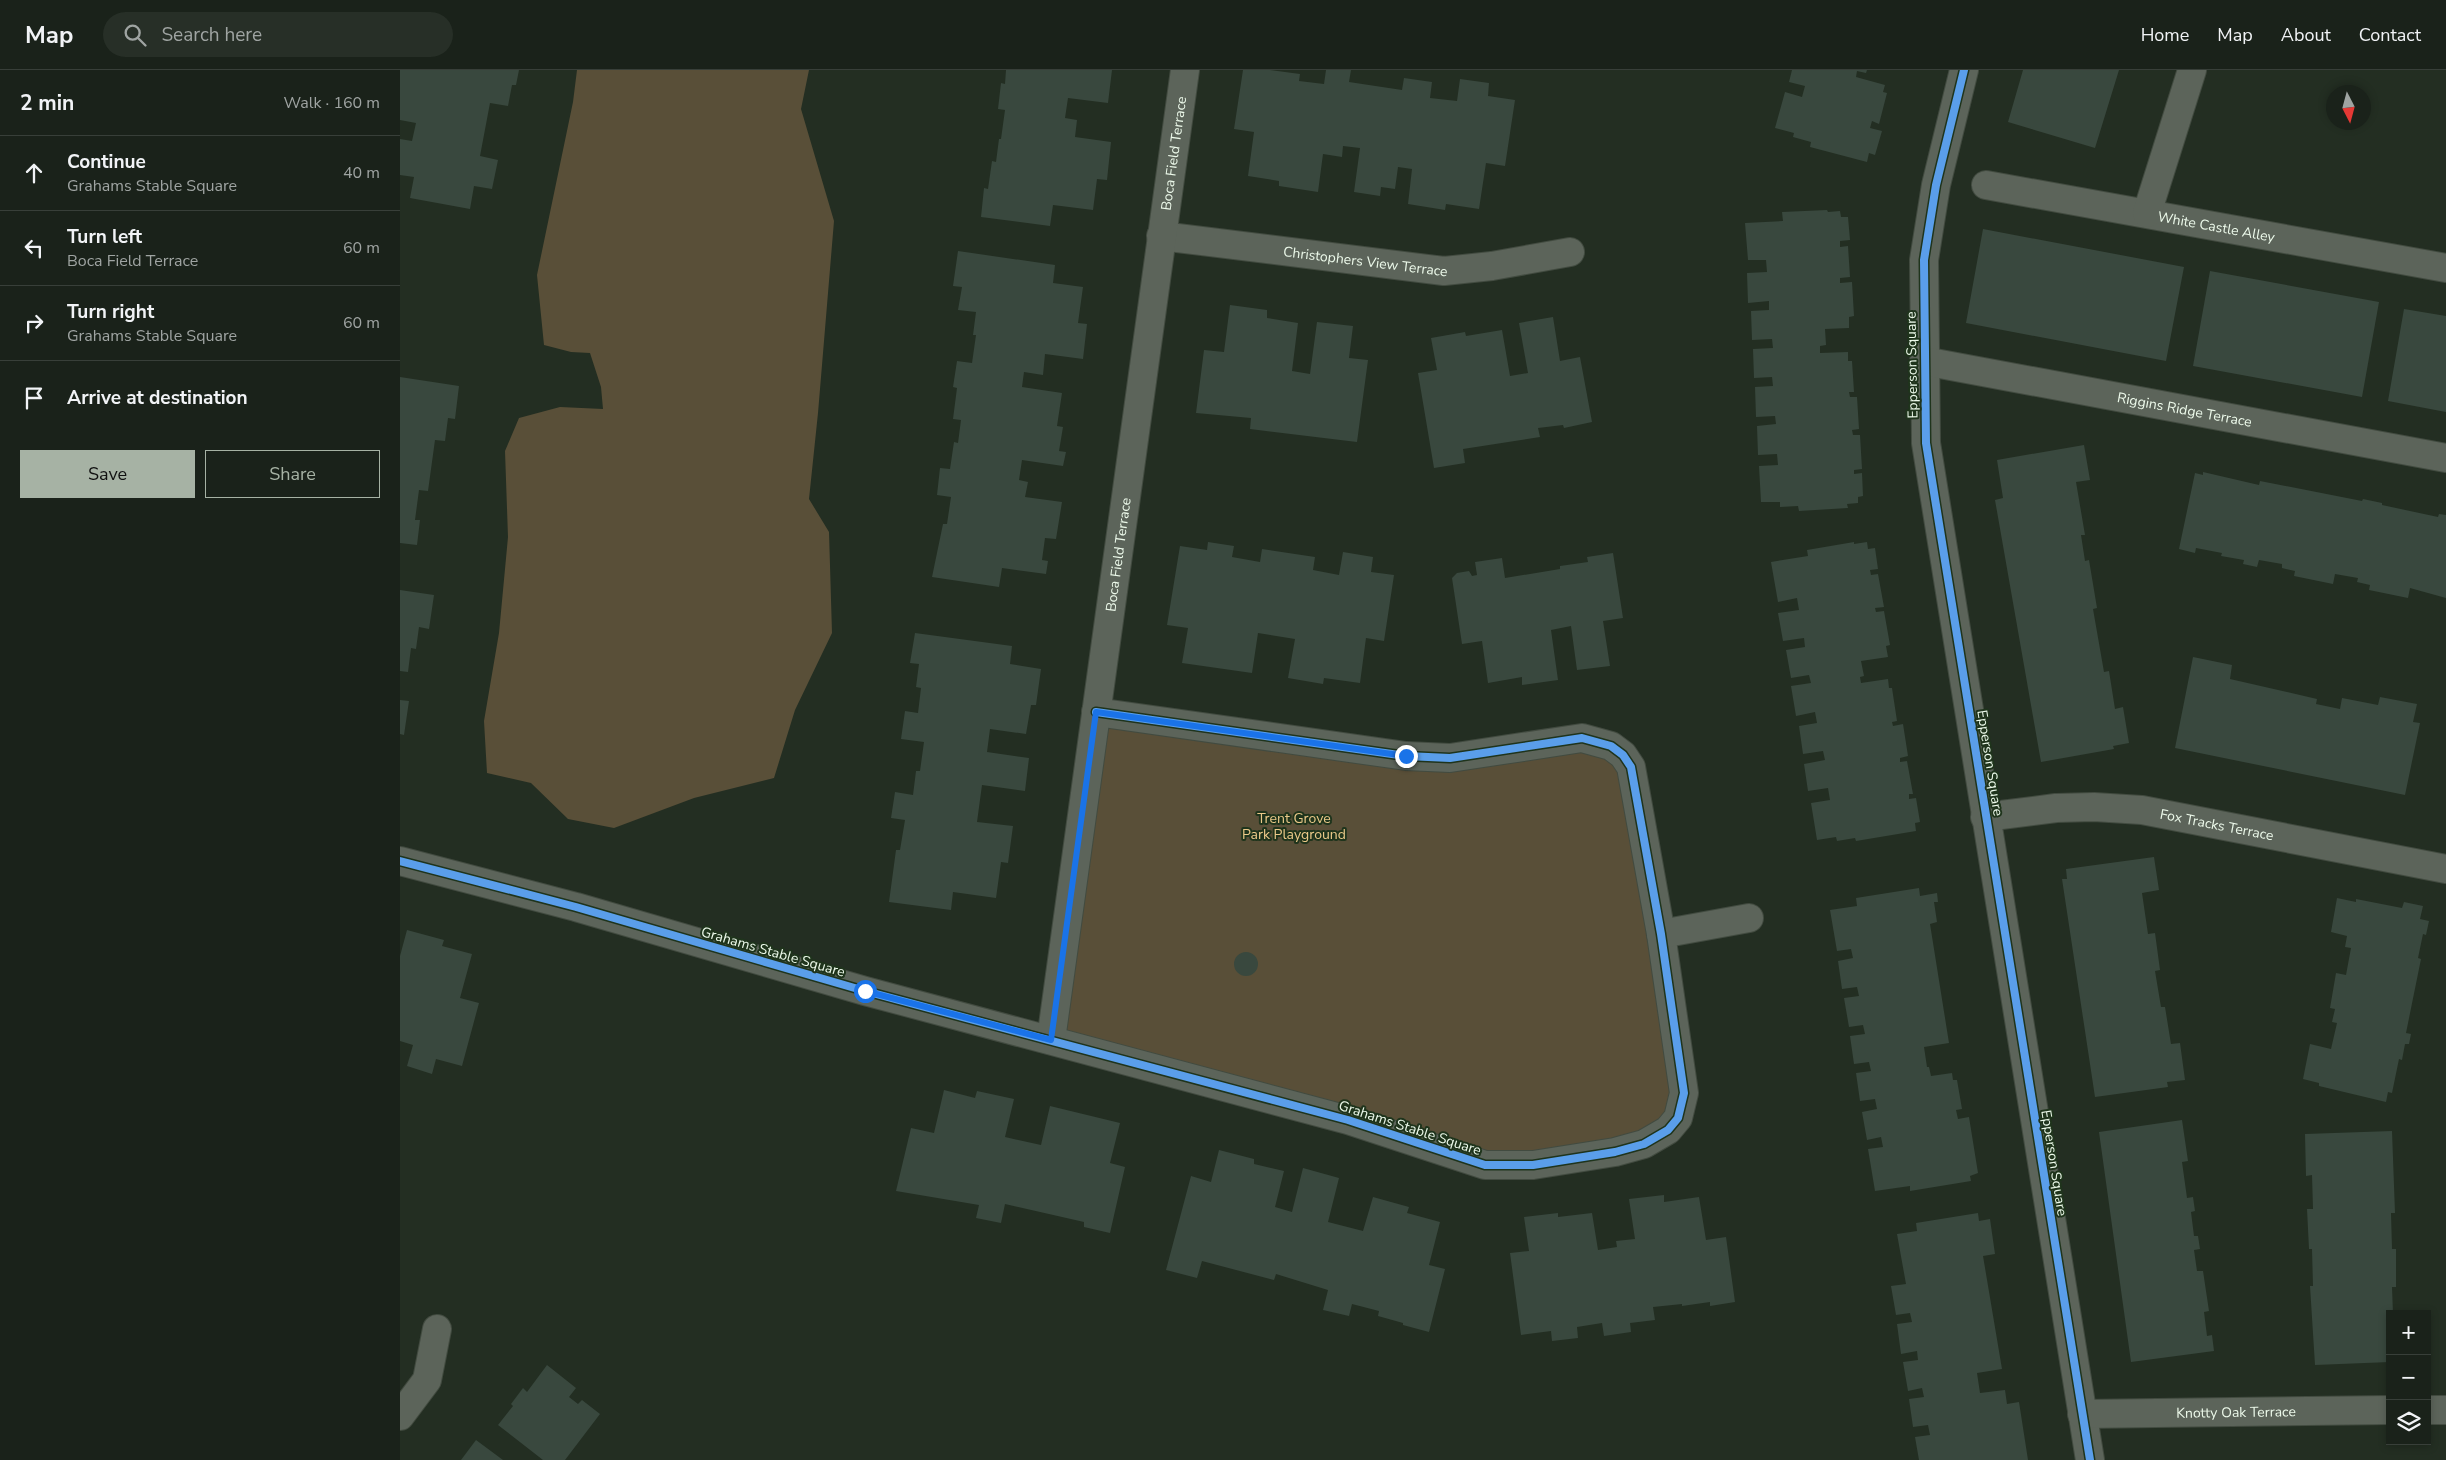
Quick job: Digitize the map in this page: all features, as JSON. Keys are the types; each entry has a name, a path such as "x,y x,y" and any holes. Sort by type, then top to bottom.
{"street":[{"name":"Boca Field Terrace","path":"1051,1040 1160,236 1185,70"},
{"name":"Epperson Square","path":"1964,70 1936,185 1924,260 1926,443 2090,1460"},
{"path":"2147,212 2192,70"},
{"name":"White Castle Alley","path":"1986,185 2147,212 2446,268"},
{"name":"Christophers View Terrace","path":"1160,236 1444,271 1492,266 1570,252"},
{"name":"Riggins Ridge Terrace","path":"1924,361 2446,458"},
{"name":"Grahams Stable Square","path":"400,861 576,907 855,988 1348,1120 1486,1165 1532,1165 1615,1152 1644,1144 1668,1130 1678,1118 1684,1093 1661,934 1631,767 1623,755 1611,746 1582,738 1450,758 1406,756 1096,712"},
{"name":"Fox Tracks Terrace","path":"1985,817 2056,808 2094,807 2142,810 2446,869"},
{"path":"1661,934 1749,918"},
{"path":"400,1416 426,1380 437,1329"},
{"name":"Knotty Oak Terrace","path":"2082,1414 2386,1410"},
{"path":"2431,1410 2446,1410"}],"green space":[{"path":"577,70 809,70 801,109 834,221 809,499 829,532 832,633 795,710 774,778 694,798 614,828 568,819 531,783 487,773 484,721 499,633 508,537 505,451 519,418 560,407 603,409 601,387 590,353 571,352 544,345 537,275 573,102"},
{"name":"Trent Grove Park Playground","path":"1096,712 1406,756 1582,738 1623,755 1684,1093 1668,1130 1533,1165 1051,1040"}],"building":[{"path":"400,70 519,70 516,85 512,85 508,106 490,103 480,156 498,160 492,189 474,186 470,209 410,198 414,177 400,175 400,139 412,141 416,123 400,120"},
{"path":"1006,70 1112,70 1108,103 1068,98 1065,118 1077,120 1075,137 1111,142 1107,180 1097,179 1093,210 1053,205 1050,226 981,217 984,188 988,189 992,161 996,162 999,139 1001,139 1005,110 998,109 1001,83 1005,84"},
{"path":"1243,70 1270,70 1300,74 1299,81 1324,84 1326,70 1351,70 1349,82 1402,90 1404,78 1432,82 1430,98 1457,101 1460,79 1489,83 1488,96 1515,100 1505,166 1486,163 1479,209 1446,204 1445,210 1408,204 1412,169 1398,167 1395,189 1381,187 1380,196 1354,192 1360,148 1343,146 1342,157 1323,154 1318,192 1279,186 1279,181 1248,176 1254,132 1234,129"},
{"path":"1792,70 1867,70 1866,73 1857,71 1856,77 1885,85 1883,92 1887,93 1879,124 1872,121 1870,128 1882,131 1875,155 1869,153 1867,162 1810,147 1811,142 1793,137 1794,133 1775,128 1785,92 1802,97 1805,86 1789,82"},
{"path":"2023,70 2119,70 2095,148 2008,122"},
{"path":"1827,210 1828,212 1840,211 1841,217 1848,217 1850,240 1840,241 1840,247 1848,246 1850,277 1840,278 1840,283 1852,282 1854,316 1849,317 1849,328 1825,329 1826,345 1820,346 1820,353 1848,352 1848,361 1852,361 1854,392 1849,392 1850,397 1857,397 1859,429 1852,430 1853,435 1860,435 1862,469 1854,470 1854,474 1862,473 1863,496 1858,497 1858,503 1847,504 1848,508 1799,511 1798,506 1780,507 1780,502 1761,502 1759,466 1778,465 1777,454 1758,455 1757,426 1776,424 1775,416 1756,417 1755,387 1773,386 1772,377 1754,378 1753,349 1773,348 1772,339 1752,340 1751,311 1769,310 1769,301 1748,303 1747,273 1767,272 1766,260 1748,260 1745,223 1783,221 1782,212"},
{"path":"1983,229 2184,267 2166,361 1966,323"},
{"path":"958,251 1055,265 1053,283 1083,287 1078,323 1087,324 1083,359 1045,354 1043,375 1024,372 1022,387 1062,393 1057,426 1063,427 1059,451 1066,452 1063,466 1022,460 1019,480 1028,482 1025,497 1062,502 1056,539 1045,538 1042,560 1048,561 1046,574 1002,568 999,587 932,577 943,524 947,524 951,497 937,495 940,468 950,469 954,442 958,443 961,420 953,419 957,388 953,387 957,361 972,363 976,335 973,335 976,312 958,310 962,287 953,286"},
{"path":"2210,271 2379,302 2362,397 2193,366"},
{"path":"1230,305 1267,310 1267,318 1298,323 1292,371 1310,374 1317,322 1353,326 1349,358 1368,360 1357,442 1250,429 1251,418 1196,413 1204,350 1224,352"},
{"path":"2404,309 2446,316 2446,412 2388,401"},
{"path":"1553,317 1560,361 1580,357 1592,422 1564,428 1563,425 1538,428 1540,437 1463,449 1465,463 1434,468 1418,373 1437,370 1431,338 1465,332 1466,336 1502,330 1510,376 1528,373 1519,323"},
{"path":"400,377 459,386 455,419 448,418 445,441 435,440 428,491 419,490 415,520 420,520 417,545 400,543"},
{"path":"2084,445 2090,480 2076,482 2085,535 2081,535 2085,561 2089,560 2097,608 2093,609 2104,672 2109,671 2115,709 2123,707 2129,743 2113,746 2114,749 2041,762 1995,500 2003,498 1997,460"},
{"path":"2203,472 2259,485 2260,481 2362,501 2363,499 2438,517 2439,514 2446,515 2446,598 2410,588 2408,598 2369,590 2370,585 2357,582 2358,578 2335,574 2333,584 2294,576 2295,571 2282,568 2282,564 2259,560 2257,567 2243,564 2244,560 2221,556 2222,553 2196,548 2195,553 2179,549 2195,473 2203,475"},
{"path":"1208,542 1234,546 1232,557 1260,562 1262,549 1315,557 1313,570 1339,575 1343,552 1373,557 1371,572 1394,575 1384,641 1366,638 1360,683 1324,678 1323,684 1288,678 1295,639 1258,633 1252,673 1182,663 1188,628 1167,625 1180,546 1207,550"},
{"path":"1854,542 1854,544 1867,542 1868,549 1875,548 1878,569 1870,570 1871,575 1878,574 1884,607 1875,608 1876,612 1884,611 1890,645 1886,646 1888,657 1861,661 1864,676 1860,677 1861,683 1888,679 1889,688 1892,688 1897,721 1892,722 1893,726 1903,724 1908,756 1900,758 1900,762 1907,761 1913,794 1909,794 1909,799 1916,798 1920,822 1915,823 1916,831 1856,841 1855,838 1837,841 1836,837 1817,840 1811,803 1830,800 1828,788 1808,791 1804,764 1825,760 1823,751 1803,754 1799,726 1817,723 1815,712 1796,716 1791,686 1811,683 1809,675 1791,678 1786,650 1805,647 1804,638 1783,641 1778,613 1799,610 1797,598 1778,602 1771,562 1808,556 1807,550"},
{"path":"1613,553 1623,618 1603,621 1610,666 1577,670 1571,626 1551,630 1558,680 1522,685 1522,677 1488,683 1482,641 1462,644 1452,578 1457,573 1469,571 1472,576 1477,575 1475,562 1502,558 1505,578 1560,569 1560,566 1588,562 1587,557"},
{"path":"400,590 434,595 429,629 419,627 416,649 411,648 408,672 400,671"},
{"path":"915,633 1012,646 1010,664 1041,669 1036,705 1031,705 1026,734 990,729 987,752 1029,758 1025,791 982,785 977,822 1013,826 1008,863 1001,862 996,898 953,892 951,910 889,902 896,850 900,850 905,820 891,818 895,792 913,795 916,771 920,771 924,742 901,739 905,711 918,713 921,688 916,687 919,664 910,663"},
{"path":"2193,657 2232,665 2230,679 2317,699 2316,704 2340,709 2342,698 2378,705 2380,697 2417,704 2413,722 2420,723 2405,795 2175,748"},
{"path":"400,700 409,701 404,735 400,734"},
{"path":"2154,857 2159,890 2142,893 2148,934 2155,933 2160,970 2155,971 2161,1007 2165,1007 2171,1044 2180,1043 2185,1080 2167,1082 2168,1087 2095,1097 2062,879 2067,879 2066,869"},
{"path":"1919,888 1920,896 1937,893 1938,902 1934,902 1937,922 1930,924 1949,1043 1924,1047 1927,1067 1929,1067 1931,1076 1952,1073 1953,1080 1957,1080 1962,1109 1956,1110 1958,1119 1969,1117 1978,1173 1970,1176 1971,1181 1910,1191 1910,1186 1875,1191 1868,1149 1883,1147 1881,1137 1867,1140 1862,1112 1877,1109 1875,1099 1860,1101 1856,1073 1871,1071 1869,1062 1854,1064 1850,1036 1865,1034 1863,1025 1849,1027 1844,998 1859,996 1857,987 1842,989 1838,961 1853,958 1851,949 1837,951 1830,910 1857,906 1856,898"},
{"path":"2337,898 2356,902 2356,899 2402,908 2404,902 2423,906 2420,919 2429,921 2426,935 2423,934 2418,958 2421,959 2406,1033 2411,1034 2409,1044 2405,1044 2402,1060 2399,1059 2392,1093 2388,1092 2386,1102 2319,1086 2319,1083 2303,1079 2310,1044 2331,1049 2337,1023 2332,1022 2335,1009 2330,1008 2336,973 2346,975 2351,948 2345,947 2347,936 2331,932"},
{"path":"407,930 444,940 442,946 472,954 460,998 479,1003 462,1066 436,1059 432,1074 407,1066 413,1045 400,1041 400,956"},
{"path":"1246,952 1251,953 1257,959 1257,969 1251,975 1246,976 1241,975 1235,969 1234,964 1235,959 1241,953"},
{"path":"944,1090 975,1098 977,1091 1014,1099 1005,1137 1041,1145 1050,1106 1120,1123 1110,1163 1125,1167 1110,1233 1084,1227 1084,1222 1005,1204 1001,1223 976,1218 979,1205 896,1191 911,1128 934,1133"},
{"path":"2182,1120 2188,1161 2182,1162 2187,1198 2193,1197 2195,1211 2191,1212 2194,1236 2198,1236 2200,1249 2194,1250 2197,1271 2203,1271 2209,1311 2204,1312 2207,1336 2212,1335 2214,1351 2131,1362 2099,1132"},
{"path":"2392,1131 2395,1213 2391,1213 2392,1249 2396,1249 2396,1287 2392,1287 2393,1310 2386,1310 2386,1362 2315,1365 2310,1286 2313,1286 2312,1249 2309,1249 2307,1209 2313,1209 2312,1175 2306,1176 2305,1134"},
{"path":"1219,1150 1254,1159 1254,1164 1284,1171 1275,1207 1292,1212 1303,1168 1339,1178 1328,1222 1363,1231 1373,1197 1409,1207 1407,1213 1440,1222 1429,1265 1445,1269 1429,1332 1378,1316 1379,1311 1352,1304 1349,1316 1323,1310 1328,1290 1276,1274 1274,1280 1202,1261 1197,1278 1166,1270 1191,1176 1211,1182"},
{"path":"1664,1195 1664,1202 1699,1197 1706,1240 1726,1237 1735,1302 1710,1306 1710,1302 1682,1306 1682,1304 1653,1307 1655,1320 1630,1323 1631,1332 1604,1336 1602,1323 1577,1327 1578,1338 1552,1341 1551,1331 1521,1335 1510,1253 1529,1251 1524,1217 1558,1213 1558,1217 1592,1213 1598,1250 1617,1247 1616,1241 1635,1239 1629,1199"},
{"path":"1978,1213 1979,1221 1990,1219 1995,1254 1983,1256 2002,1369 1977,1373 1980,1393 2005,1390 2007,1404 2019,1402 2028,1460 1919,1460 1915,1437 1930,1435 1928,1425 1913,1427 1909,1399 1924,1397 1922,1388 1908,1391 1903,1362 1918,1360 1917,1351 1901,1354 1897,1324 1912,1322 1910,1313 1896,1315 1891,1286 1906,1284 1897,1234 1917,1231 1916,1223"},
{"path":"547,1365 576,1388 569,1397 578,1404 582,1400 600,1414 565,1460 543,1460 498,1425 513,1406 511,1404 523,1388 527,1392"},
{"path":"476,1440 503,1460 461,1460"}],"cycle path":[{"path":"1964,70 1936,185 1924,260 1926,443 2090,1460"},
{"path":"400,861 576,907 865,991 1348,1120 1485,1165 1533,1165 1615,1152 1644,1144 1668,1130 1678,1118 1684,1093 1661,934 1631,767 1623,755 1611,746 1582,738 1450,758 1406,756 1096,712"}],"route":[{"path":"865,991 1051,1040 1096,712 1406,756"}]}
